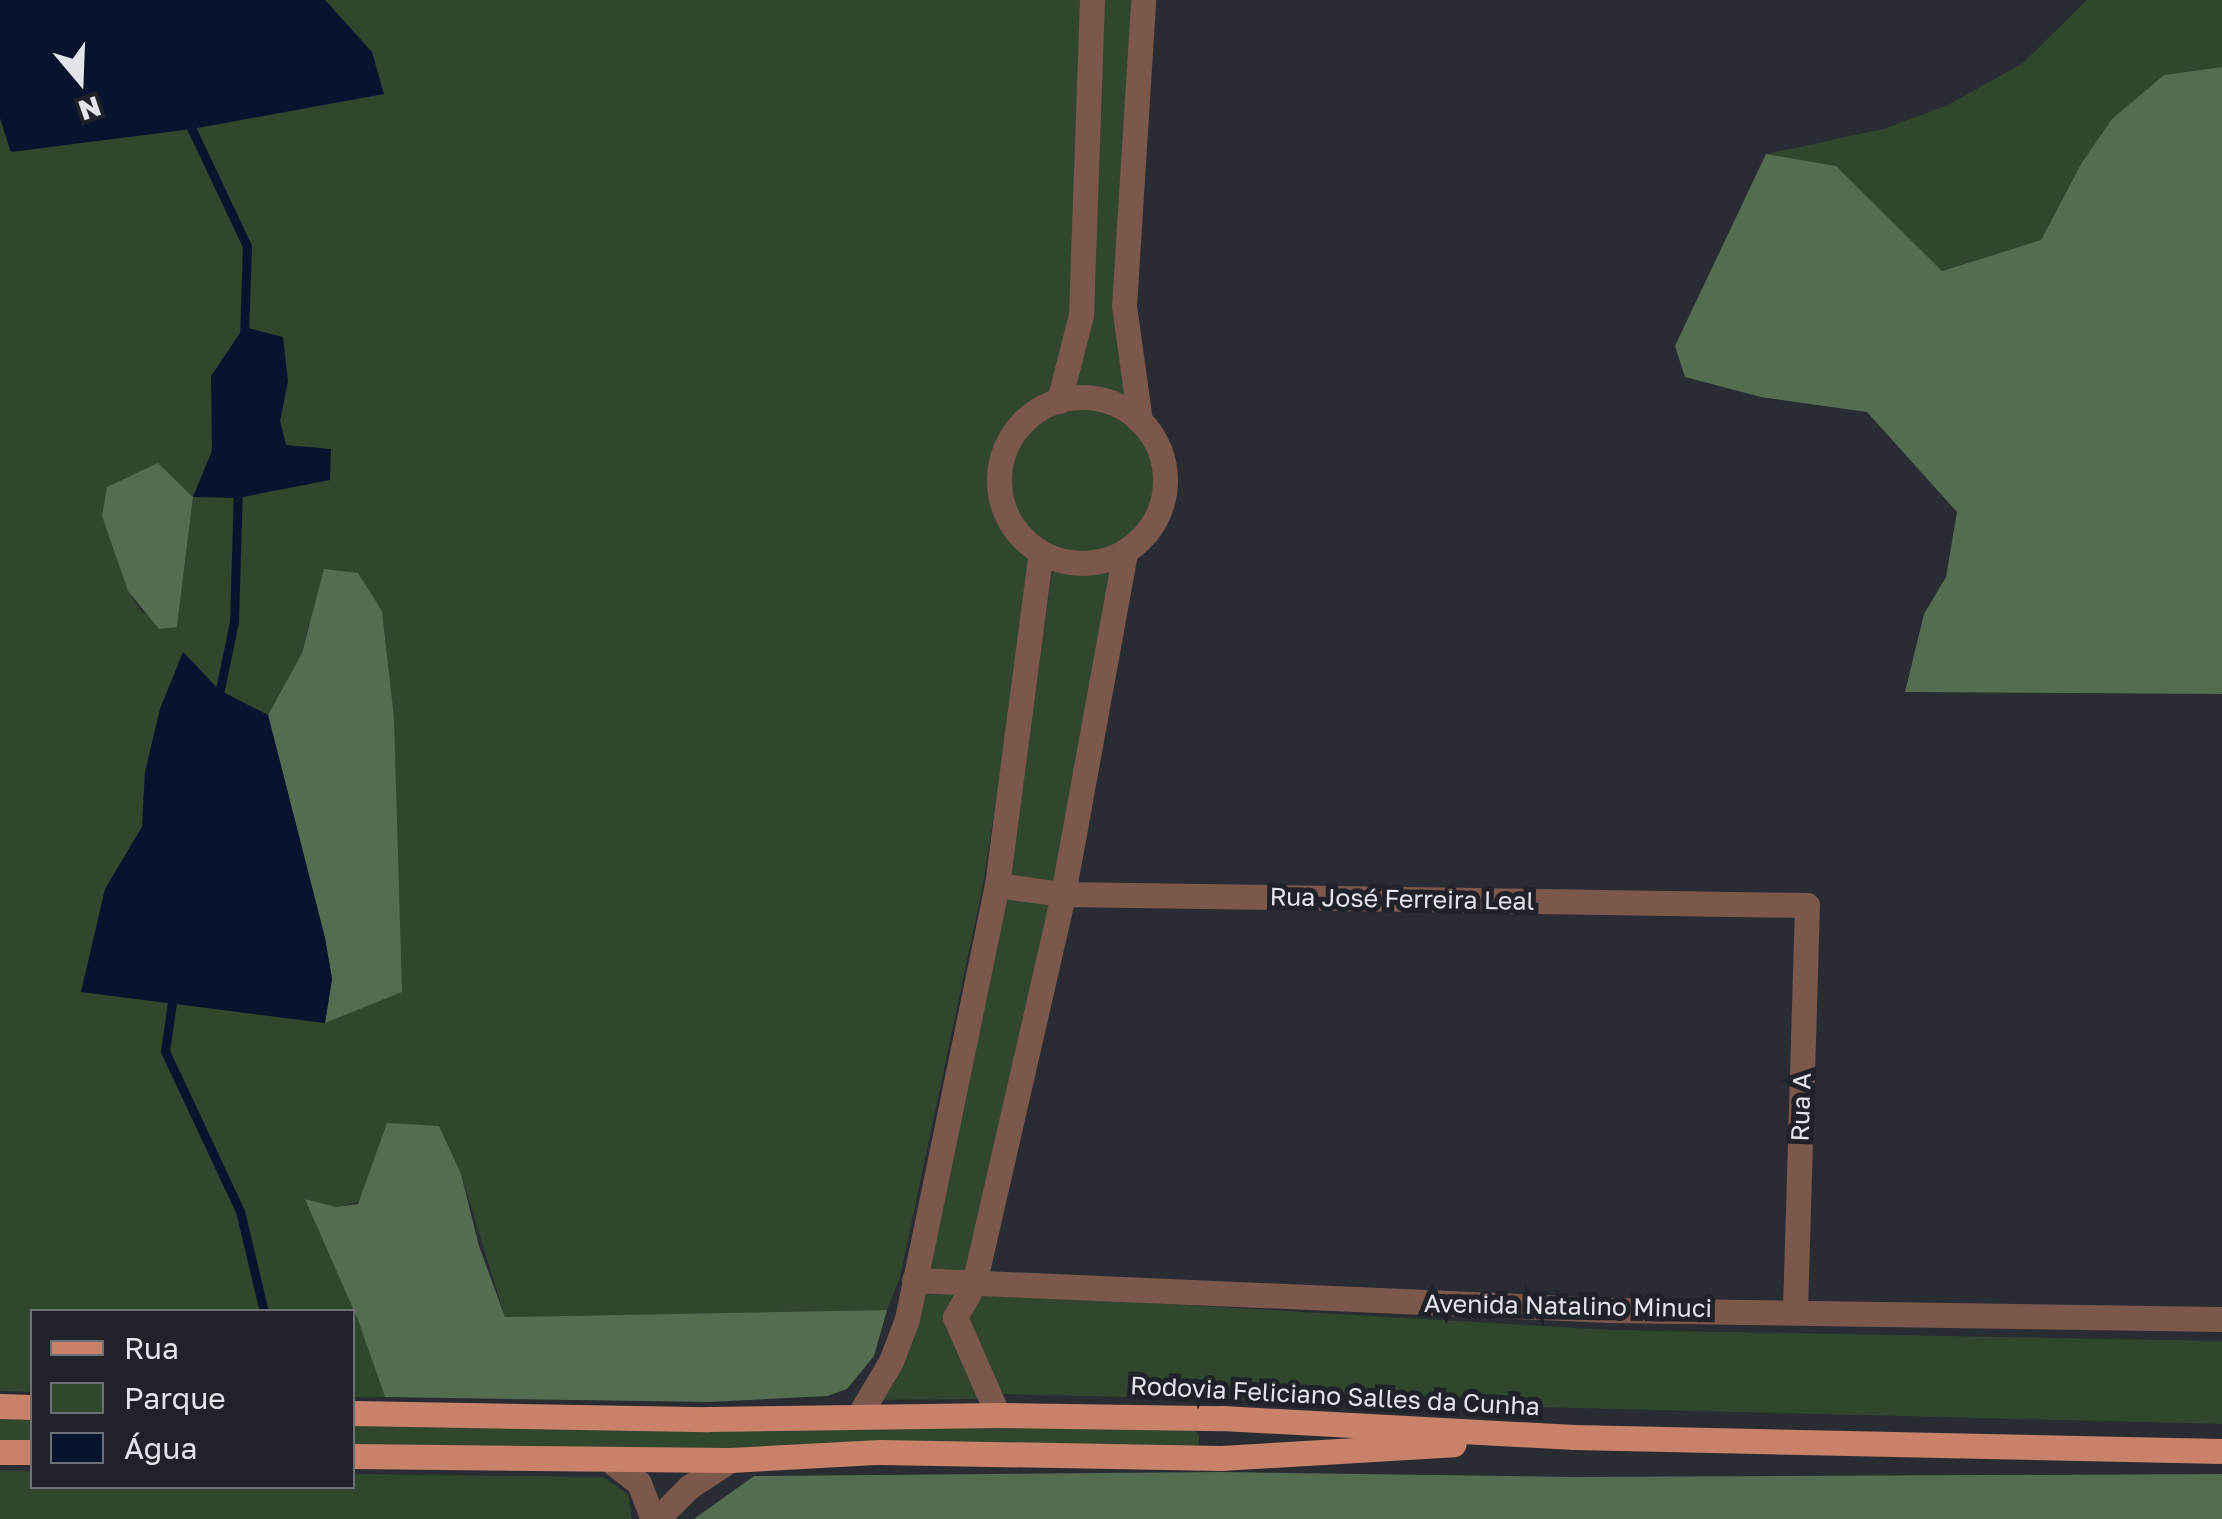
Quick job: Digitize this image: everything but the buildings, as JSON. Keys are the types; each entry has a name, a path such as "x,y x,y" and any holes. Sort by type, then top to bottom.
{"main road":[{"path":"0,1406 30,1407"},
{"name":"Rodovia Feliciano Salles da Cunha","path":"355,1413 708,1419 859,1415 1222,1418 1574,1437"},
{"name":"Rodovia Feliciano Salles da Cunha","path":"355,1456 730,1460 880,1452 1221,1458 1574,1437"},
{"path":"1574,1437 2222,1452"},
{"path":"0,1452 30,1452"}],"street":[{"path":"1059,401 1081,315 1092,0"},
{"path":"1140,421 1102,400 1059,401 1039,410 1016,432 1001,461 998,482 1010,524 1042,553 1084,563 1125,552 1155,520 1165,479 1158,448 1140,421 1124,306 1143,0"},
{"path":"998,1415 955,1317 974,1284 1064,894 1125,552"},
{"path":"859,1415 891,1361 907,1319 996,886 1042,553"},
{"name":"Rua José Ferreira Leal","path":"996,886 1064,894 1807,905"},
{"name":"Rua A","path":"1795,1310 1807,905"},
{"name":"Avenida Natalino Minuci","path":"914,1280 1609,1310 2222,1319"},
{"path":"608,1459 640,1483 655,1519 689,1486 730,1460"}],"green space":[{"path":"325,0 1084,0 1073,318 1052,395 1020,415 1008,429 994,462 993,499 999,516 1019,546 1034,557 983,885 900,1277 887,1310 505,1317 461,1174 336,1208 306,1199 353,1309 30,1309 30,1392 0,1391 0,118 10,151 383,94 371,52","holes":["288,381 280,421 286,445 193,496 212,451","158,463 193,497 177,627 142,612 128,591 103,516","382,611 394,717 401,992 325,1023 82,992 105,889 142,827 145,772 160,709 184,653 219,690 268,715 302,653 309,623"]},
{"path":"1097,0 1138,0 1125,400 1107,393 1070,391"},
{"path":"2087,0 2222,0 2222,67 2164,75 2081,164 2041,240 1941,271 1836,166 1766,154 1883,129 1948,105 2023,63"},
{"path":"2222,67 2222,694 1905,692 1924,614 1946,577 1957,512 1867,412 1761,397 1685,377 1675,346 1766,154 1836,166 1942,271 2041,240 2081,164 2112,119 2164,75"},
{"path":"1083,405 1112,410 1136,427 1153,451 1158,480 1153,509 1136,533 1112,550 1083,555 1054,550 1030,533 1013,509 1008,480 1013,451 1030,427 1054,410"},
{"path":"158,463 193,497 177,627 159,629 128,591 102,516 107,487"},
{"path":"1111,566 1060,884 1008,874 1052,573 1059,567 1086,571"},
{"path":"324,569 358,573 382,611 394,717 402,992 325,1023 332,979 325,938 268,715 302,653"},
{"path":"1001,897 1053,897 970,1270 929,1272"},
{"path":"387,1123 439,1126 461,1174 479,1246 505,1317 887,1310 874,1356 847,1389 827,1396 709,1402 385,1397 355,1309 305,1199 336,1207 358,1204"},
{"path":"916,1288 962,1288 950,1319 985,1399 877,1400"},
{"path":"982,1293 1611,1330 2222,1341 2222,1424 1003,1394 972,1340 965,1312"},
{"path":"355,1313 358,1320 385,1397 355,1397"},
{"path":"0,1417 30,1418 30,1445 0,1444"},
{"path":"355,1423 1192,1429 1199,1435 1199,1445 1187,1450 355,1447"},
{"path":"0,1470 30,1471 30,1489 355,1489 355,1474 603,1477 628,1494 632,1519 0,1519"},
{"path":"1221,1472 1575,1477 2222,1474 2222,1519 694,1519 754,1476"}],"water":[{"path":"0,0 325,0 372,52 384,94 192,129 11,152 0,118"},
{"path":"244,327 283,337 288,381 280,421 286,445 331,449 330,480 238,498 193,497 212,451 211,376"},
{"path":"183,652 219,690 268,715 325,938 332,979 325,1023 81,992 105,889 142,827 145,772 160,709"}],"waterway":[{"path":"187,119 247,246 244,336"},
{"path":"218,699 234,622 238,491"},
{"path":"173,996 165,1051 240,1211 263,1309"}]}
